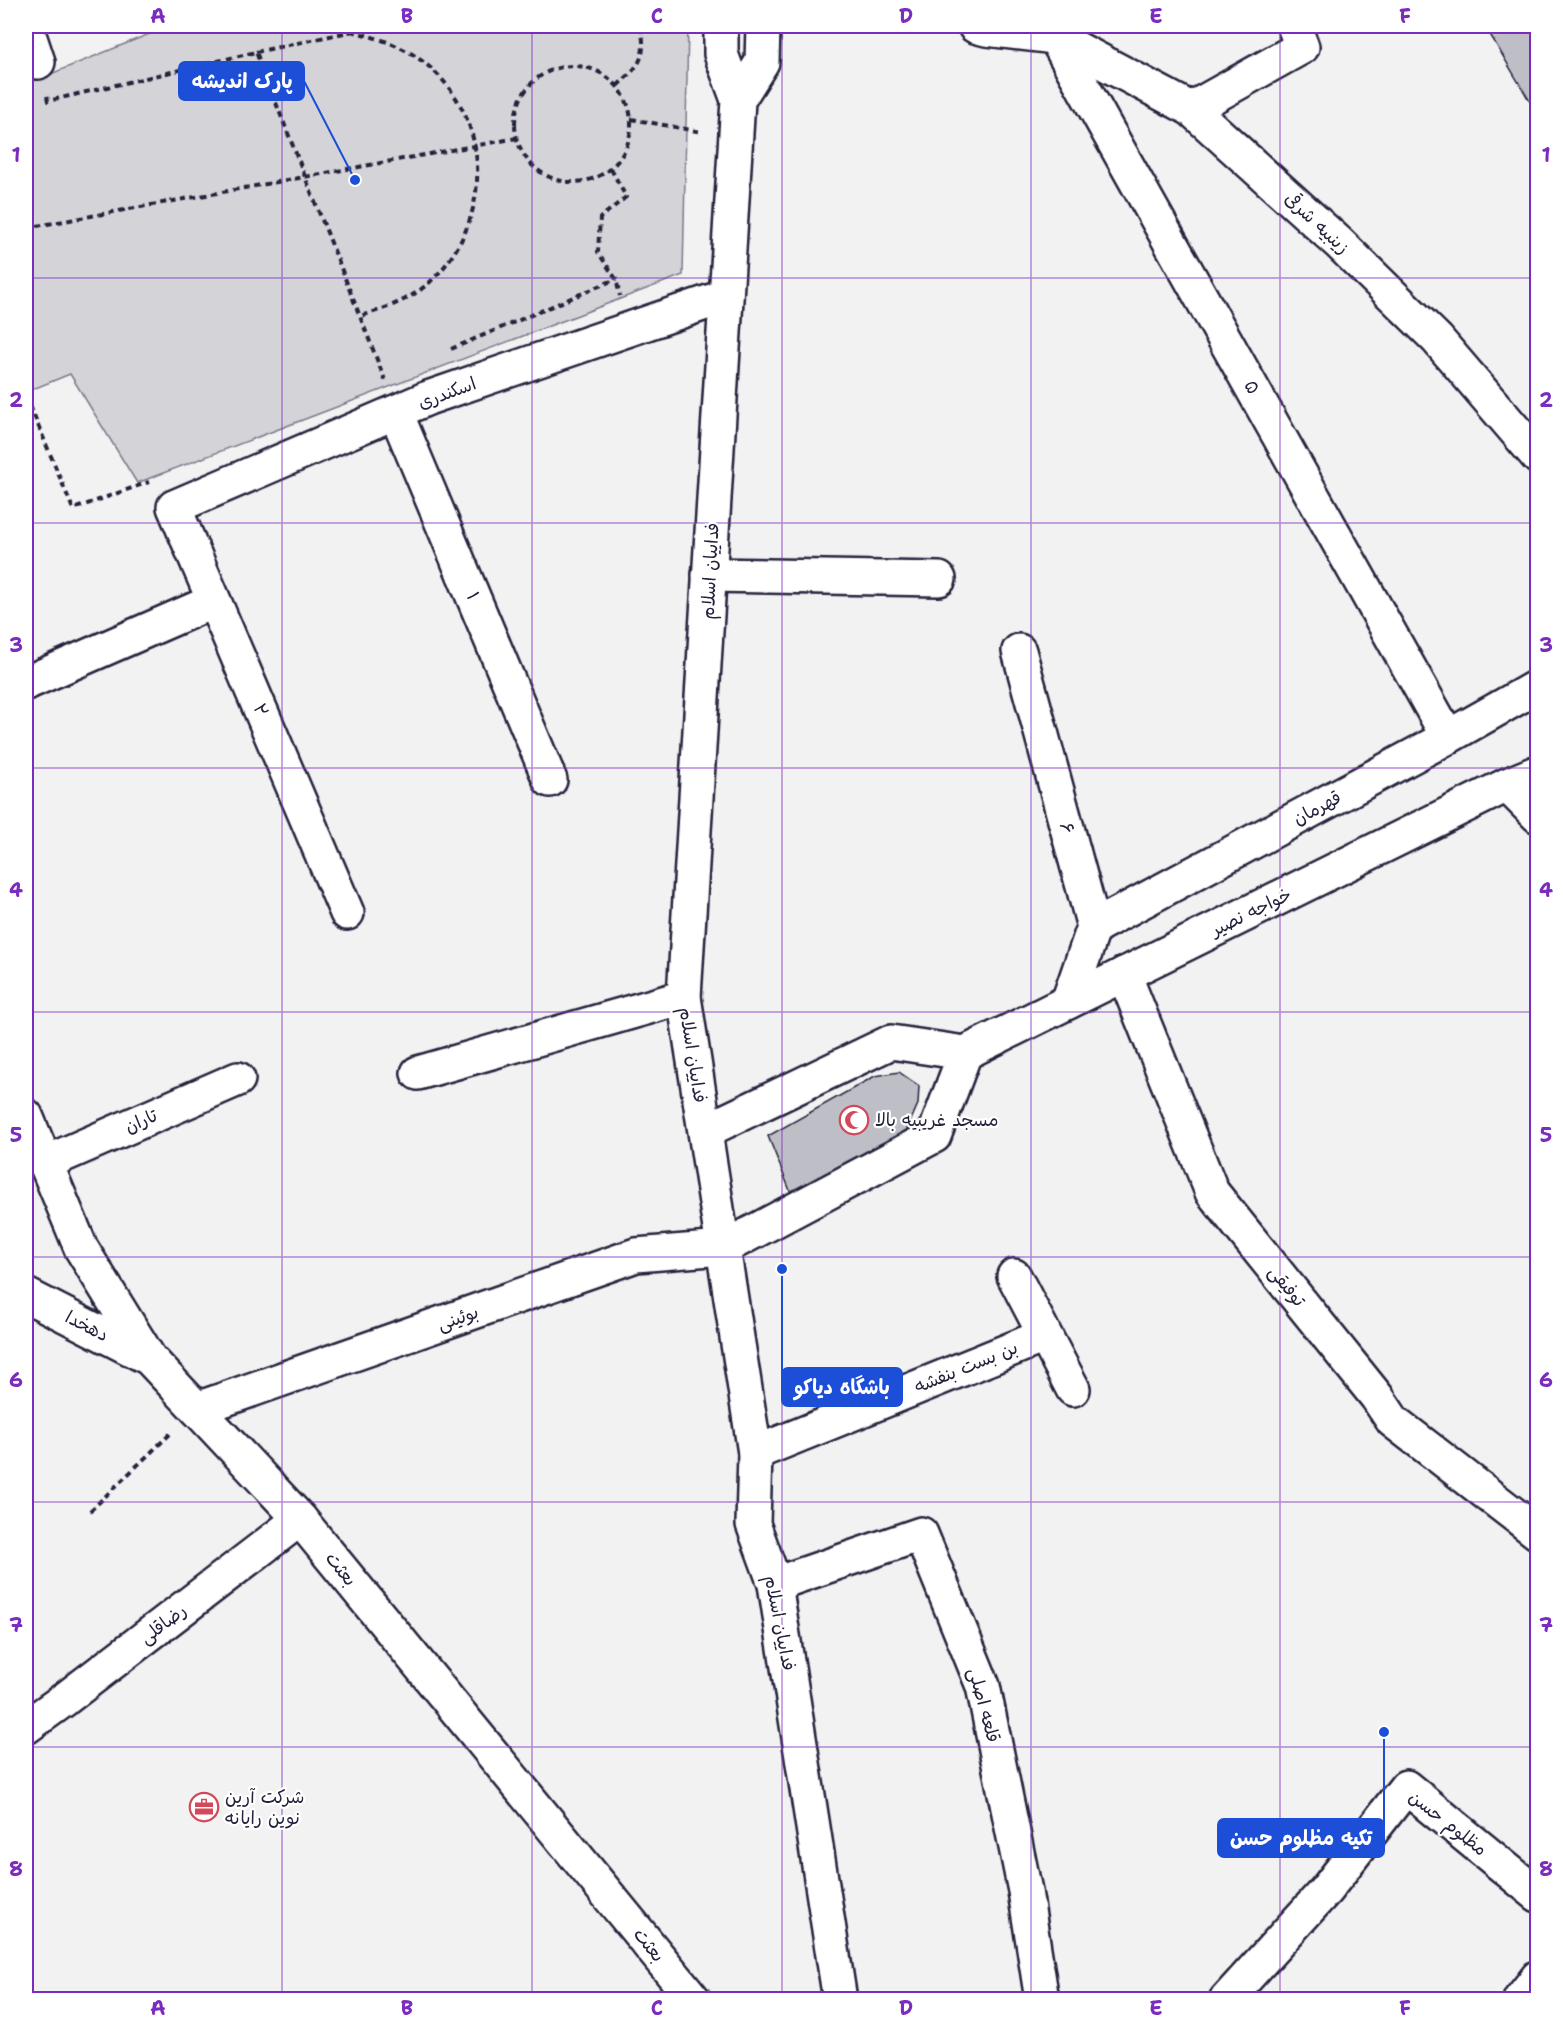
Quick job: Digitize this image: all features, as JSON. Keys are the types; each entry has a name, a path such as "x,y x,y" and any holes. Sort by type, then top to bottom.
{"street":[{"path":"26,26 38,62"},
{"name":"فداییان اسلام","path":"721,26 721,54 738,100 684,997 755,1453 753,1524 776,1584 840,2000"},
{"name":"فداییان اسلام","path":"738,100 762,62 763,26"},
{"name":"زینبیه شرقی","path":"975,26 986,29 1049,31 1191,109 1339,243 1437,339 1538,458"},
{"path":"1191,109 1302,46 1294,26"},
{"name":"۵","path":"1049,31 1448,737"},
{"name":"اسکندری","path":"174,507 428,398 726,296"},
{"name":"۱","path":"396,413 550,780"},
{"name":"۲","path":"174,507 347,913"},
{"path":"709,575 939,579"},
{"path":"26,683 214,601"},
{"name":"۶","path":"1019,651 1094,927"},
{"name":"قهرمان","path":"1094,927 1448,737 1538,686"},
{"name":"خواجه نصیر","path":"965,1053 1507,785 1538,772"},
{"path":"1507,785 1538,816"},
{"path":"1068,1002 1094,927"},
{"name":"توفیقی","path":"1124,974 1212,1192 1377,1397 1393,1421 1538,1533"},
{"path":"418,1073 684,997"},
{"path":"705,1131 891,1042 965,1053 934,1136 723,1248"},
{"name":"تاران","path":"45,1163 237,1079"},
{"name":"بعثت","path":"26,1116 81,1248 149,1358 300,1519 694,2000"},
{"name":"بوئینی","path":"197,1409 636,1255 723,1248"},
{"path":"1014,1276 1073,1389"},
{"name":"دهخدا","path":"26,1295 149,1358"},
{"name":"بن بست بنفشه","path":"755,1453 1044,1336"},
{"name":"رضاقلی","path":"26,1727 300,1519"},
{"name":"قلعه اصلی","path":"776,1584 921,1534 983,1686 1025,1891 1042,2000"},
{"name":"مظلوم حسن","path":"1226,2000 1326,1890 1406,1787 1538,1895"},
{"path":"1520,2000 1538,1977"}],"path":[{"path":"38,62 48,100 376,26"},
{"path":"617,86 636,69 644,51 641,26"},
{"path":"351,31 380,38 407,51 431,69 451,91 466,117 475,146 478,171 471,221 446,265 428,284 408,298 385,309 360,316"},
{"path":"256,52 396,413"},
{"path":"568,66 586,68 603,74 617,86 627,102 631,119 629,138 623,154 611,169 596,178 578,183 559,181 543,174 529,162 519,147 515,129 516,111 523,94 534,80 550,70 568,66"},
{"path":"631,119 735,137"},
{"path":"26,228 517,138"},
{"path":"611,169 626,197 600,218 598,252 616,279 628,329"},
{"path":"26,396 73,509 161,477 174,507"},
{"path":"26,412 32,410"},
{"path":"90,1511 197,1409"}],"shaded area":[{"path":"169,26 688,26 683,275 137,483 70,374 26,392 26,84"}],"building":[{"path":"1485,26 1538,26 1538,115"},
{"name":"مسجد غریبیه بالا","path":"899,1072 919,1086 918,1104 904,1136 793,1198 768,1136 875,1076"}],"place":[{"name":"پارک اندیشه","path":"355,180"},
{"name":"مسجد غریبیه بالا","path":"854,1120"},
{"name":"باشگاه دیاکو","path":"782,1269"},
{"name":"تکیه مظلوم حسن","path":"1384,1732"},
{"name":"شرکت آرین نوین رایانه","path":"204,1807"}]}
